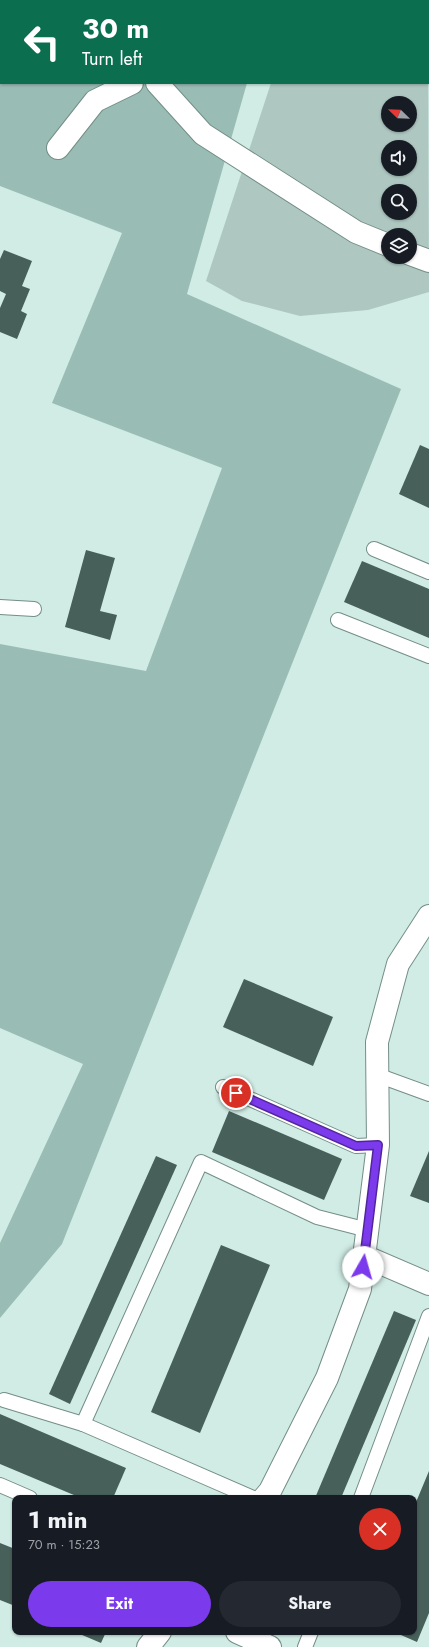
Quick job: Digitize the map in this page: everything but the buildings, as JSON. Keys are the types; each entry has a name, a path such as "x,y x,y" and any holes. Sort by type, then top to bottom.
{"street":[{"path":"58,148 95,101 130,84"},
{"path":"158,84 203,134 356,232 381,242"},
{"path":"417,257 429,261"},
{"path":"267,1495 270,1491 327,1378 360,1289 378,1145 377,1042 398,964 429,916"},
{"path":"364,1256 429,1284"},
{"path":"148,1647 158,1635"},
{"path":"244,1635 270,1647"}],"lane":[{"path":"374,549 429,572"},
{"path":"0,607 34,609"},
{"path":"338,620 429,656"},
{"path":"377,1075 428,1091"},
{"path":"223,1088 356,1146 378,1145"},
{"path":"83,1424 201,1162 317,1217 368,1230"},
{"path":"362,1495 429,1316"},
{"path":"4,1400 83,1424 246,1495"},
{"path":"0,1485 23,1495"},
{"path":"305,1647 310,1635"}],"shaded area":[{"path":"271,84 428,84 429,292 368,310 300,316 242,301 206,281"}],"green space":[{"path":"0,84 247,84 187,294 401,389 62,1244 0,1318 0,1243 83,1064 0,1028 0,644 146,671 222,468 52,403 122,233 0,186"}],"route":[{"path":"236,1093 356,1146 378,1145 363,1267"}]}
